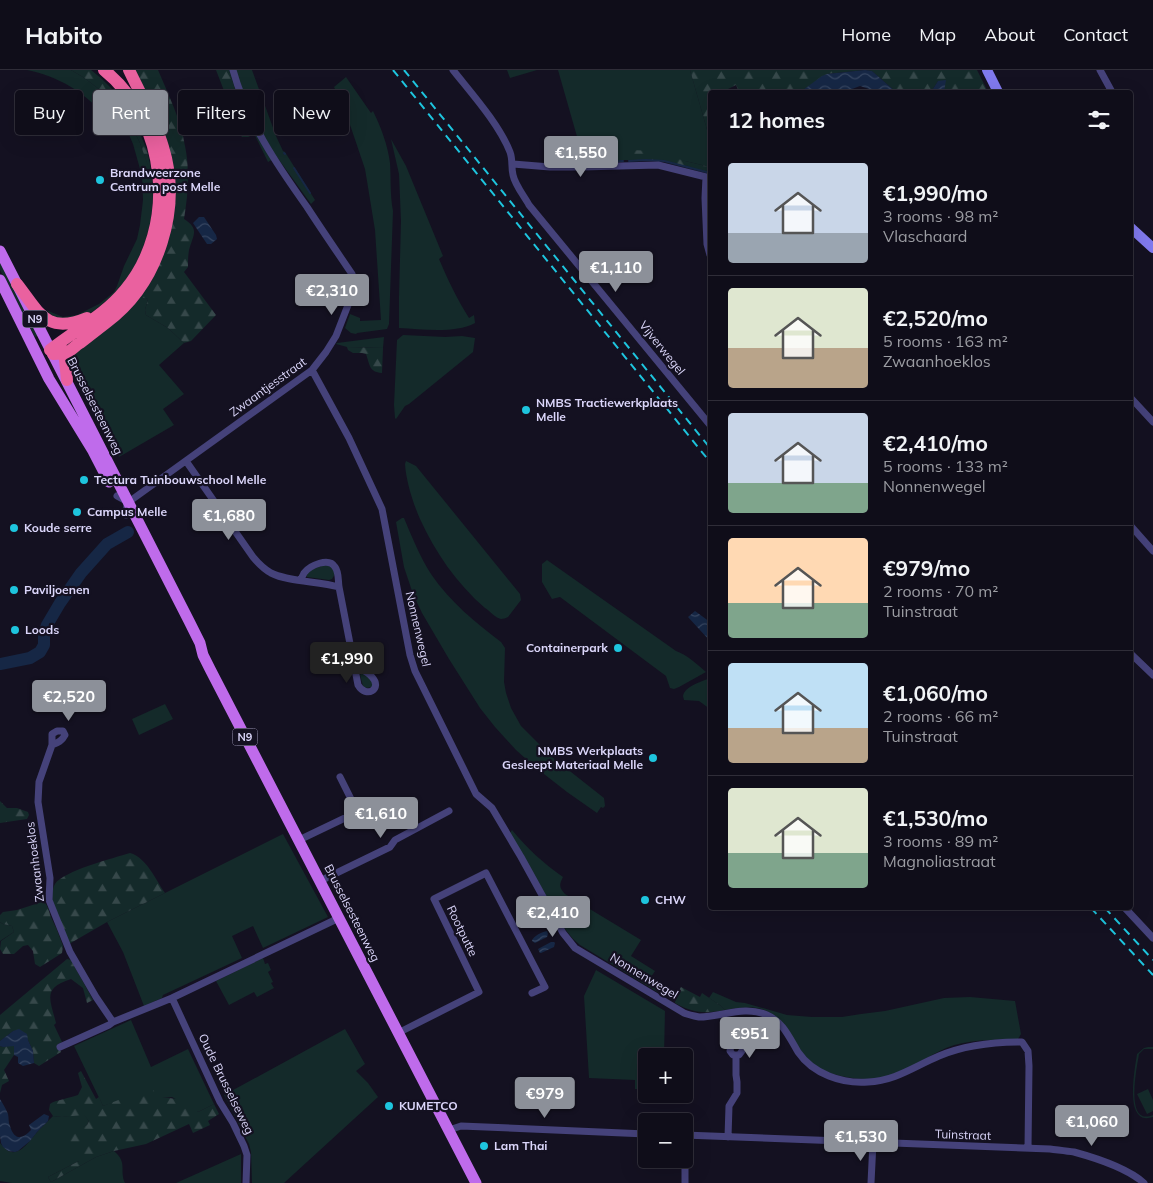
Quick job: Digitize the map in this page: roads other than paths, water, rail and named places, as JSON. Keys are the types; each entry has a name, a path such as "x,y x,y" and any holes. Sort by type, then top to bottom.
{"highway":[{"path":"51,353 125,291 144,260 158,216 160,192 153,144 135,105 121,86 104,70"},
{"path":"51,353 68,351 115,316 135,294 149,273 160,249 168,210 168,169 164,148 153,118 130,70"},
{"path":"17,284 33,308 52,322 74,323 101,313"},
{"path":"67,380 65,360 68,351"}],"main road":[{"name":"Brusselsesteenweg","path":"0,251 200,643 203,655"},
{"name":"Brusselsesteenweg","path":"0,280 49,379 93,451 194,644 203,655 476,1183"},
{"path":"29,336 40,349 51,353 48,363 49,379"}],"street":[{"name":"Zwaantjesstraat","path":"129,502 312,370 336,336 355,287 352,274 278,167 261,137 245,104 233,70"},
{"name":"Vijverwegel","path":"453,70 501,134 511,153 513,175 518,187 530,205 708,423"},
{"path":"987,70 997,90"},
{"path":"1100,70 1111,90"},
{"path":"513,164 550,167 658,165 708,178 705,198 708,248"},
{"path":"1133,230 1153,248"},
{"name":"Nonnenwegel","path":"312,370 349,438 382,509 410,655 415,671 476,794 492,808 563,933 574,948 684,1013 696,1017 749,1010 767,1015 784,1027 798,1053 808,1064 820,1072 835,1078 868,1082 888,1080 959,1049 980,1044 1022,1042 1028,1051 1030,1066 1028,1148"},
{"path":"1133,400 1153,422"},
{"path":"186,460 253,557 262,566 271,573 286,578 339,586"},
{"path":"117,496 129,502 126,515"},
{"path":"1133,528 1153,551"},
{"path":"300,580 305,571 320,563 327,562 335,566 354,665"},
{"path":"1133,656 1153,675"},
{"name":"Zwaanhoeklos","path":"52,745 39,782 38,802 50,878 49,900 70,952 114,1022"},
{"path":"299,840 347,817 352,801 340,777"},
{"path":"320,881 390,847 395,840 449,811"},
{"name":"Rootputte","path":"398,1034 479,992 434,898 486,873 545,986 532,994"},
{"path":"1127,910 1153,938"},
{"path":"60,1048 114,1022 172,998 339,918"},
{"name":"Oude Brusselseweg","path":"172,998 220,1102 244,1146 247,1155 246,1183"},
{"path":"728,1137 729,1106 737,1093 736,1055"},
{"path":"449,1130 461,1126 638,1134"},
{"name":"Tuinstraat","path":"693,1135 1050,1149 1074,1152 1100,1160 1139,1178 1144,1183"},
{"path":"871,1183 873,1142"},
{"path":"685,1168 685,1183"}],"water":[{"path":"872,71 894,90 870,90 860,86 849,90 803,90 827,74"},
{"path":"946,80 944,90 932,90 938,81"},
{"path":"199,217 204,217 216,235 217,239 211,244 207,244 193,223"},
{"path":"695,611 708,621 708,639 688,617"},
{"path":"547,931 547,937 535,943 532,941 540,933"},
{"path":"551,942 555,943 554,947 540,953 538,949"},
{"path":"19,1029 27,1034 33,1051 34,1063 23,1066 18,1063 18,1057 14,1055 14,1046 0,1046 0,1041 13,1031"},
{"path":"0,1099 8,1114 12,1131 16,1136 21,1137 28,1133 31,1130 29,1125 44,1114 49,1116 48,1121 30,1141 15,1152 8,1151 1,1143"}],"waterway":[{"path":"585,162 623,161"},
{"path":"629,161 664,161 708,172"},
{"path":"294,168 310,193"},
{"path":"0,664 30,658 40,652 44,645 44,634 47,625 81,573 107,544 128,532"}],"railway":[{"path":"393,70 708,460"},
{"path":"404,70 708,446"},
{"path":"1093,910 1153,975"},
{"path":"1107,910 1153,960"}],"place":[{"name":"Brandweerzone Centrum post Melle","path":"100,180"},
{"name":"NMBS Tractiewerkplaats Melle","path":"526,410"},
{"name":"Tectura Tuinbouwschool Melle","path":"84,480"},
{"name":"Campus Melle","path":"77,512"},
{"name":"Koude serre","path":"14,528"},
{"name":"Paviljoenen","path":"14,590"},
{"name":"Loods","path":"15,630"},
{"name":"Containerpark","path":"618,648"},
{"name":"NMBS Werkplaats Gesleept Materiaal Melle","path":"653,758"},
{"name":"CHW","path":"645,900"},
{"name":"KUMETCO","path":"389,1106"},
{"name":"Lam Thai","path":"484,1146"}]}
